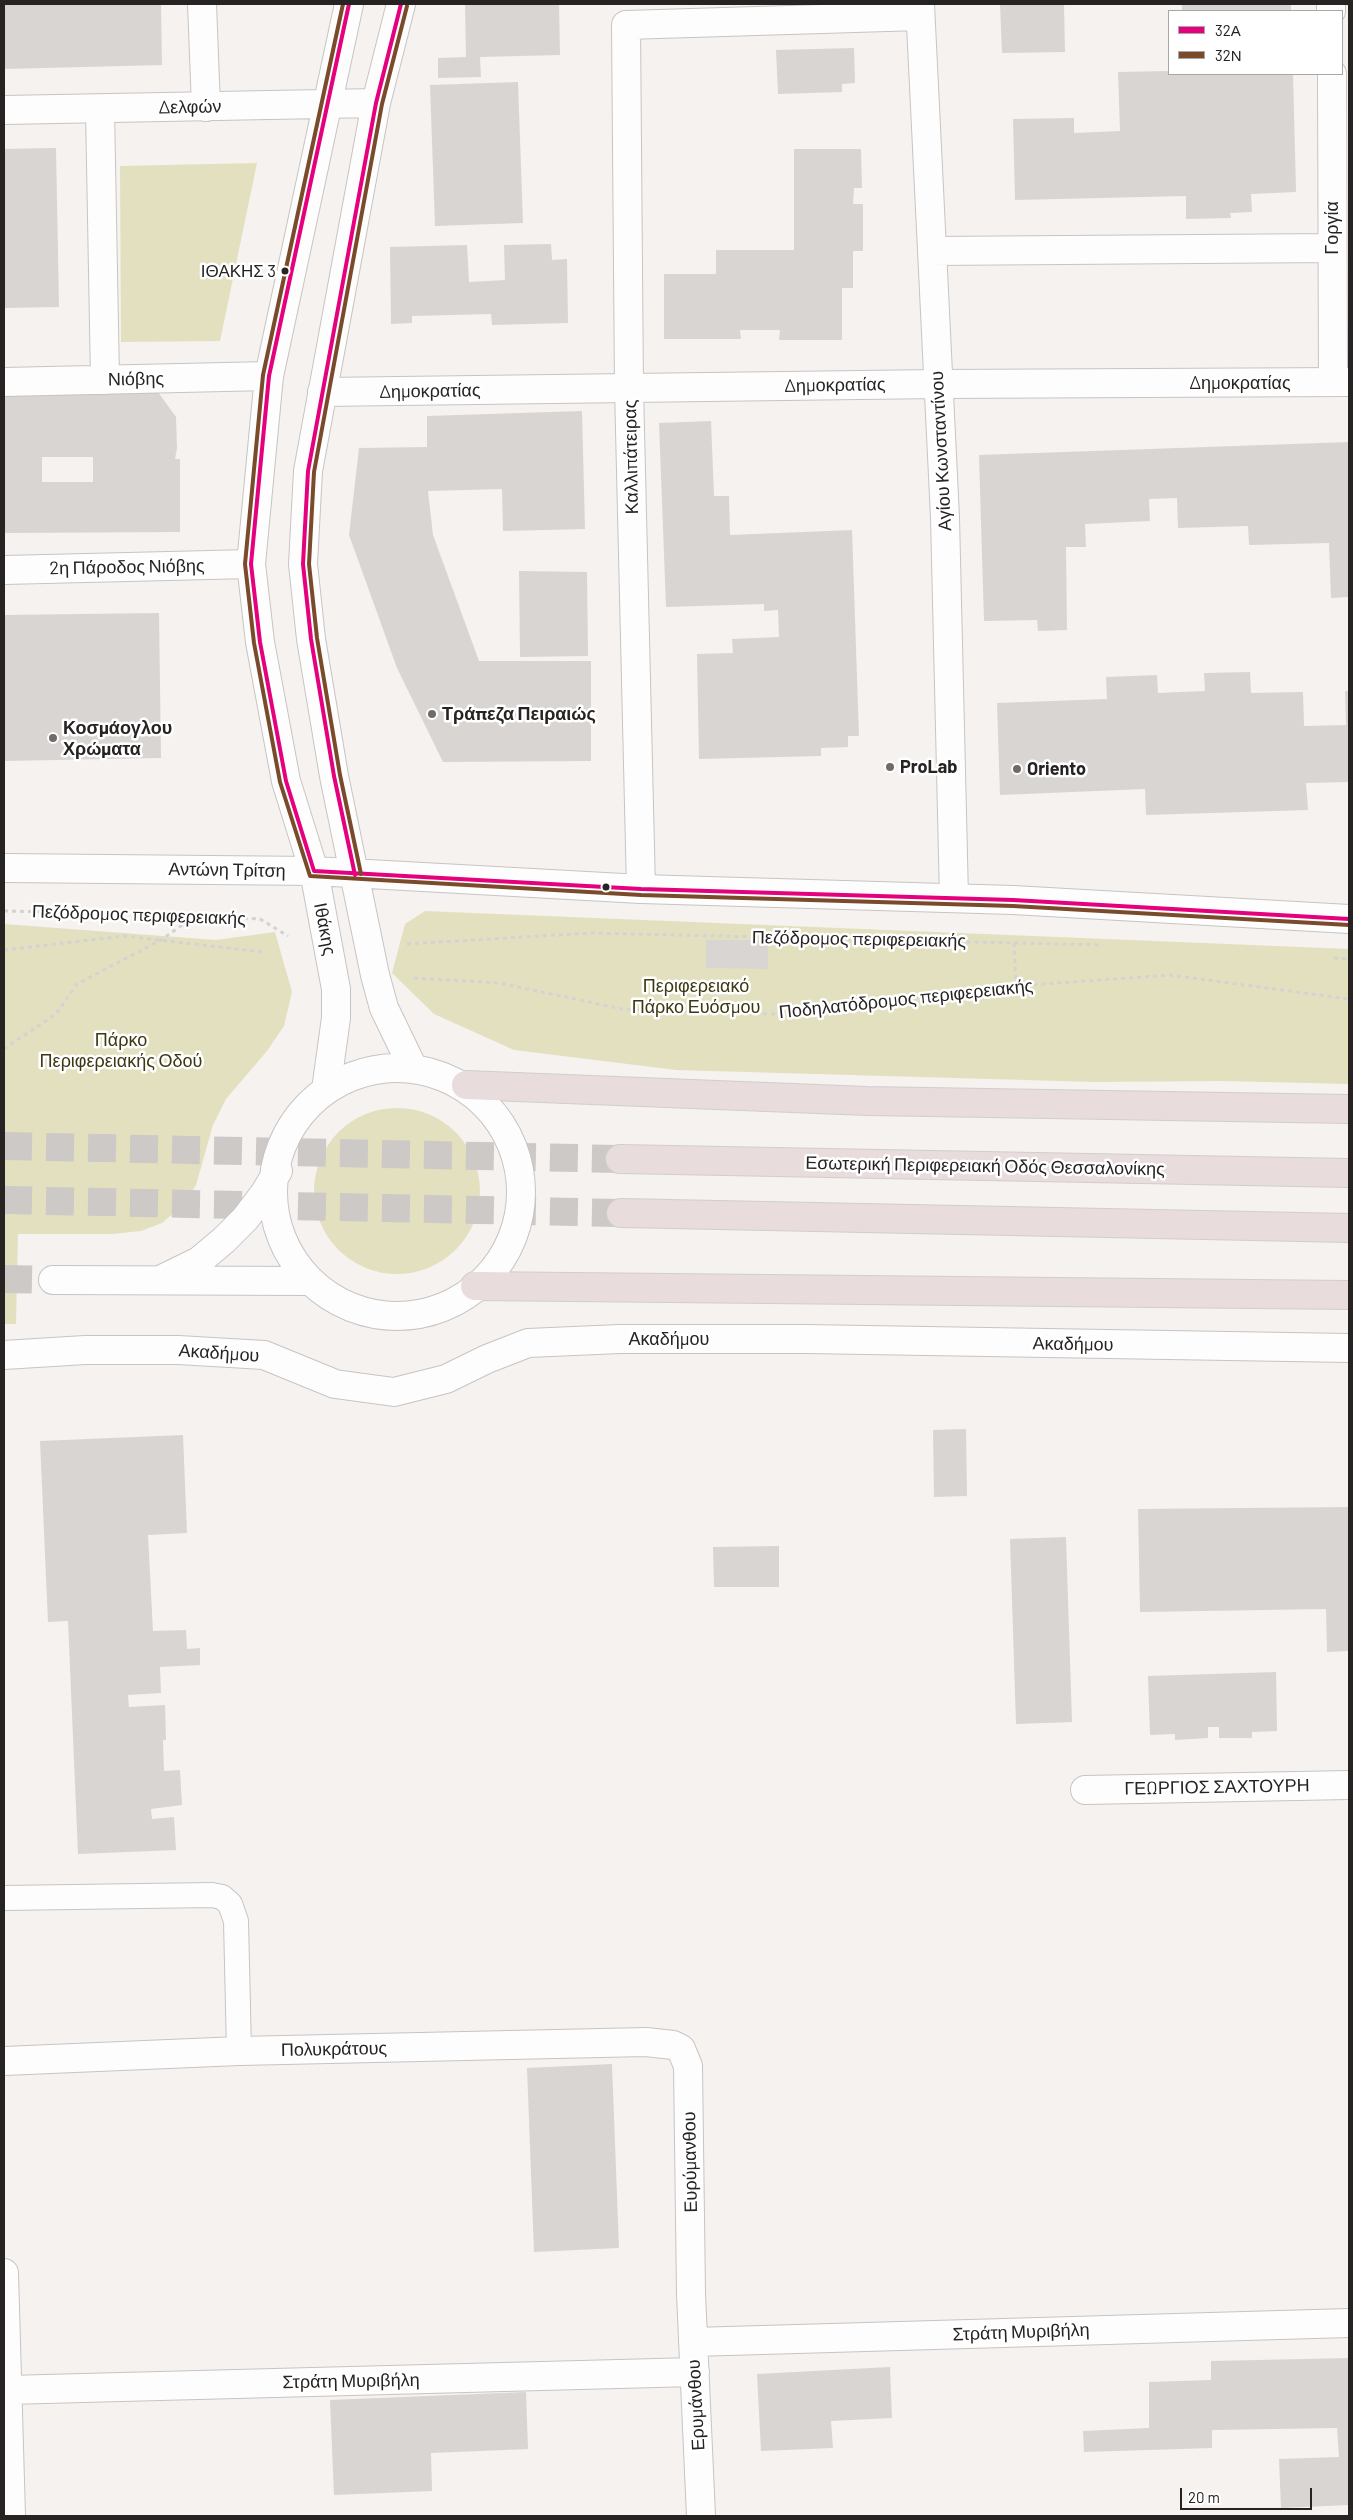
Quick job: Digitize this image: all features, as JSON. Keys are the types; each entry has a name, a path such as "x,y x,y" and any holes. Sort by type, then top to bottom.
{"highway":[{"path":"466,1085 868,1101 1349,1109"},
{"name":"Εσωτερική Περιφερειακή Οδός Θεσσαλονίκης","path":"620,1159 1349,1173"},
{"path":"621,1213 1349,1228"},
{"path":"475,1286 1349,1295"}],"street":[{"path":"202,4 206,107"},
{"name":"Ιθάκης","path":"326,1090 336,1005 336,989 314,871 286,781 260,642 251,564 269,376 349,4"},
{"path":"401,4 376,103 308,471 303,564 311,639 334,776 369,947 384,1008 413,1068"},
{"name":"Καλλιπάτειρας","path":"641,889 629,388 626,25 920,10"},
{"name":"Αγίου Κωνσταντίνου","path":"920,10 945,517 954,898"},
{"name":"Γοργία","path":"1332,75 1341,156 1332,248 1341,382"},
{"name":"Δελφών","path":"4,110 376,103"},
{"path":"100,109 105,380"},
{"path":"932,251 1332,248"},
{"name":"Νιόβης","path":"4,382 269,376"},
{"name":"Δημοκρατίας","path":"322,392 938,384 1341,382"},
{"name":"2η Πάροδος Νιόβης","path":"4,570 251,564"},
{"name":"Αντώνη Τρίτση","path":"4,868 314,871 355,875 641,889 1013,900 1349,919"},
{"path":"388,1067 413,1068 443,1074 466,1085 487,1103 503,1127 514,1156 518,1186 515,1222 508,1239 492,1267 475,1286 433,1310 416,1315 386,1318 347,1310 334,1304 308,1281 296,1267 281,1234 277,1207 279,1170 286,1145 300,1115 305,1108 326,1090 357,1072 388,1067"},
{"path":"159,1281 200,1261 224,1240 245,1219 279,1170"},
{"path":"53,1280 308,1281"},
{"name":"Ακαδήμου","path":"4,1355 85,1350 178,1350 264,1355 335,1384 394,1392 446,1380 487,1359 528,1344 620,1339 796,1339 1349,1348"},
{"name":"ΓΕΩΡΓΙΟΣ ΣΑΧΤΟΥΡΗ","path":"1085,1790 1349,1785"},
{"name":"Πολυκράτους","path":"4,2060 239,2051 646,2042 665,2044"},
{"name":"Ευρύμανθου","path":"665,2044 681,2049 688,2066 691,2294"},
{"path":"4,2273 11,2516"},
{"name":"Ερυμάνθου","path":"691,2294 701,2516"},
{"name":"Στράτη Μυριβήλη","path":"693,2342 1349,2323"},
{"name":"Στράτη Μυριβήλη","path":"7,2390 695,2372"}],"lane":[{"path":"4,1898 212,1895 222,1897 230,1904 236,1922 239,2051"}],"path":[{"path":"1013,900 1016,986"},
{"name":"Πεζόδρομος περιφερειακής","path":"4,910 195,915 260,919 298,942 328,944"},
{"path":"4,1049 56,1014 76,984 161,940 195,915"},
{"name":"Πεζόδρομος περιφερειακής","path":"369,947 590,933 1111,946"},
{"path":"4,950 124,936 263,952"},
{"path":"1329,958 1349,959"},
{"name":"Ποδηλατόδρομος περιφερειακής","path":"404,977 499,983 622,1009 772,1014 1016,986 1170,975 1349,999"}],"green space":[{"path":"257,163 220,341 121,342 120,166"},
{"name":"Περιφερειακό Πάρκο Ευόσμου","path":"425,911 1349,949 1349,1084 1223,1081 1094,1082 676,1070 514,1050 434,1014 392,973 405,924"},
{"name":"Πάρκο Περιφερειακής Οδού","path":"4,924 216,940 275,932 292,992 284,1026 267,1051 226,1099 213,1125 196,1185 183,1205 162,1223 141,1231 112,1234 18,1234 16,1324 4,1324"},
{"path":"405,1108 429,1114 456,1132 474,1159 479,1175 479,1207 474,1223 456,1250 443,1260 421,1271 389,1274 365,1268 344,1255 333,1244 317,1215 314,1183 320,1159 333,1138 344,1127 373,1111"}],"building":[{"path":"4,4 161,4 162,65 4,69"},
{"path":"465,4 559,4 560,55 480,57 481,77 438,78 438,58 466,57"},
{"path":"1000,4 1064,4 1065,52 1002,53"},
{"path":"1182,4 1291,4 1291,10 1182,10"},
{"path":"854,48 855,83 842,84 842,92 778,94 776,50"},
{"path":"1168,71 1168,75 1293,75 1296,192 1251,194 1252,212 1230,213 1231,218 1186,219 1186,196 1015,200 1013,119 1074,118 1074,133 1120,131 1118,72"},
{"path":"518,82 523,223 435,226 430,85"},
{"path":"56,148 59,307 4,308 4,149"},
{"path":"794,149 861,149 862,188 854,188 853,204 863,204 863,251 853,251 853,288 842,288 842,340 779,340 780,330 740,330 741,339 664,339 664,274 716,274 716,250 794,250"},
{"path":"551,244 552,260 567,259 568,323 492,325 491,314 412,316 412,323 391,324 390,247 467,245 469,282 505,280 504,245"},
{"path":"158,392 176,417 177,448 175,459 180,459 180,532 4,533 4,396","holes":["42,457 93,457 93,482 42,482"]},
{"path":"582,411 585,529 503,531 502,489 428,491 433,535 479,661 591,661 591,761 443,762 397,668 349,535 359,448 427,447 427,416"},
{"path":"711,421 714,496 729,496 730,535 852,530 859,736 848,736 848,747 821,748 821,756 699,759 697,654 733,653 732,639 779,637 778,610 764,611 764,604 666,607 659,423"},
{"path":"1349,442 1349,597 1331,598 1329,543 1249,545 1248,526 1178,528 1177,498 1149,499 1150,521 1085,524 1086,547 1066,547 1067,630 1038,631 1037,620 984,621 979,455"},
{"path":"519,571 587,572 588,656 520,657"},
{"path":"159,613 161,758 4,761 4,615"},
{"path":"1250,672 1251,693 1303,692 1304,726 1346,725 1345,691 1349,691 1349,782 1306,783 1308,810 1146,815 1145,789 1000,795 997,703 1107,699 1106,677 1157,675 1158,693 1205,691 1204,673"},
{"path":"706,940 768,940 768,969 706,968"},
{"path":"966,1429 967,1496 934,1497 933,1430"},
{"path":"183,1435 187,1533 148,1535 153,1631 186,1630 187,1649 200,1648 200,1665 160,1667 161,1693 128,1695 129,1707 165,1705 166,1740 163,1740 164,1771 180,1770 182,1805 151,1809 152,1819 174,1817 176,1850 78,1854 68,1621 48,1622 40,1441"},
{"path":"1349,1507 1349,1651 1327,1652 1326,1609 1140,1612 1138,1509"},
{"path":"1066,1537 1072,1722 1016,1724 1010,1539"},
{"path":"779,1546 779,1587 714,1587 713,1547"},
{"path":"1276,1672 1277,1731 1252,1732 1252,1738 1219,1738 1219,1727 1208,1727 1208,1738 1175,1740 1175,1734 1150,1735 1148,1676"},
{"path":"612,2064 619,2248 534,2252 527,2068"},
{"path":"1349,2358 1349,2505 1281,2508 1279,2459 1339,2457 1337,2428 1212,2430 1212,2448 1084,2452 1083,2431 1149,2428 1149,2382 1211,2380 1211,2361"},
{"path":"890,2367 892,2418 831,2421 833,2448 761,2451 757,2374"},
{"path":"526,2392 528,2449 431,2453 432,2491 334,2495 330,2400"}],"tunnel":[{"path":"4,1146 620,1159"},
{"path":"4,1200 621,1213"},
{"path":"4,1279 53,1280"}],"transit line":[{"name":"32Ν","path":"343,4 263,375 245,564 254,643 280,782 310,876 641,895 1013,906 1349,925"},
{"name":"32Α","path":"349,4 269,376 251,564 260,642 286,781 314,871 641,889 1013,900 1349,919"},
{"name":"32Α","path":"355,875 334,776 311,639 303,564 308,471 376,103 401,4"},
{"name":"32Ν","path":"361,874 340,775 317,638 309,564 314,472 382,104 407,6"}],"place":[{"name":"ΙΘΑΚΗΣ 3","path":"285,271"},
{"name":"Τράπεζα Πειραιώς","path":"432,714"},
{"name":"Κοσμάογλου Χρώματα","path":"53,738"},
{"name":"ProLab","path":"890,767"},
{"name":"Oriento","path":"1017,769"}]}
